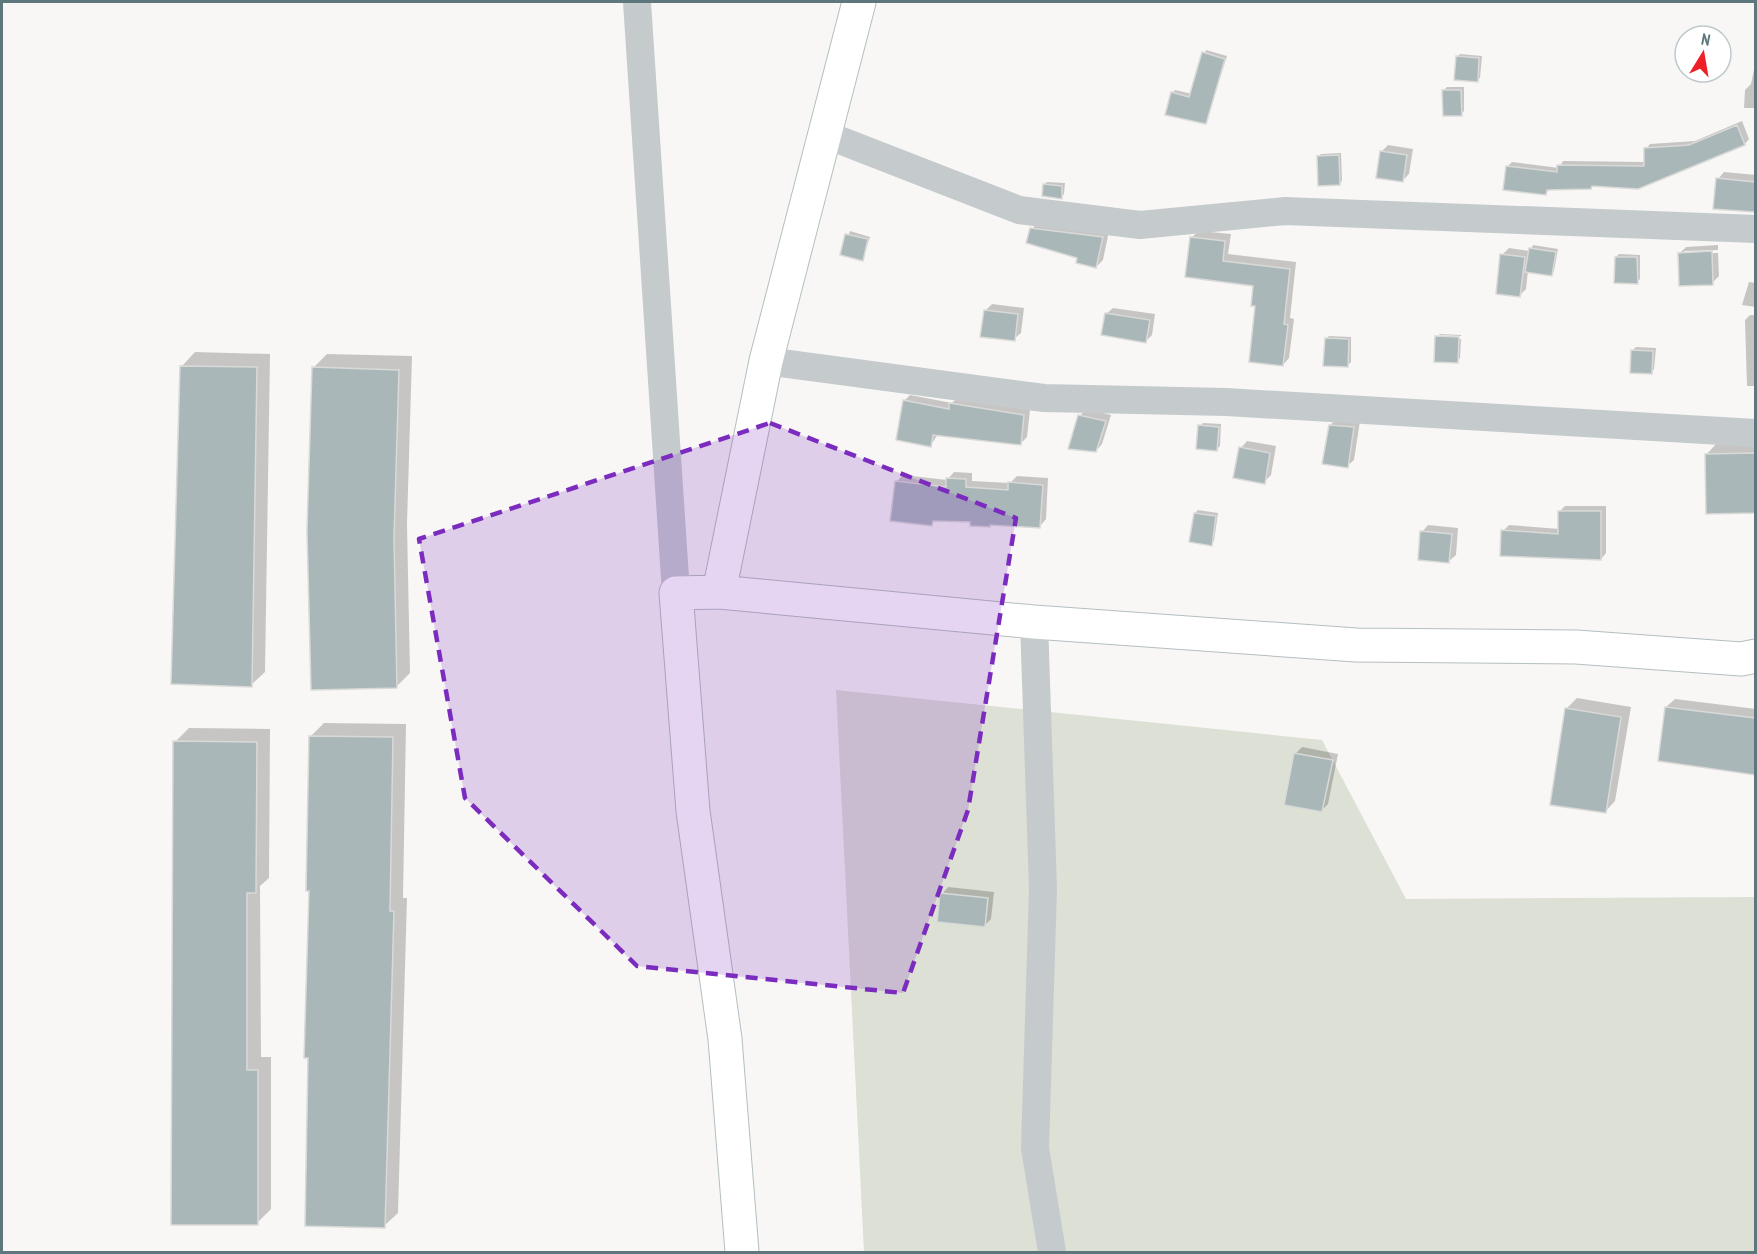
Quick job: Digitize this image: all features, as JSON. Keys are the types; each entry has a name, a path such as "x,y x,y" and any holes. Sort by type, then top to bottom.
{"main road":[{"path":"718,592 766,361 859,2"},
{"path":"742,1252 724,1039 693,811 676,593 718,592 1034,622 1356,645 1576,647 1741,659 1755,656"}],"street":[{"path":"637,2 676,593"},
{"path":"824,134 1019,210 1140,225 1285,211 1755,229"},
{"path":"766,361 1044,398 1227,402 1755,433"},
{"path":"1034,622 1043,889 1035,1148 1052,1252"}],"highlighted area":[{"path":"770,423 1016,518 968,810 903,993 637,966 465,798 419,539"}],"shaded area":[{"path":"836,690 1322,740 1406,899 1755,897 1755,1252 864,1252"}],"building":[{"path":"1202,52 1225,59 1206,124 1165,115 1171,92 1189,97"},
{"path":"1456,56 1479,58 1478,82 1454,80"},
{"path":"1442,90 1461,90 1462,116 1443,116"},
{"path":"1737,125 1745,145 1638,189 1592,186 1591,189 1547,190 1546,195 1503,190 1506,166 1557,172 1557,165 1644,166 1644,148 1689,145"},
{"path":"1380,151 1407,155 1403,182 1376,178"},
{"path":"1339,155 1340,185 1318,186 1317,156"},
{"path":"1716,178 1755,182 1755,212 1713,209"},
{"path":"1043,184 1062,186 1062,199 1042,196"},
{"path":"1030,228 1103,237 1096,268 1076,263 1077,258 1026,243"},
{"path":"845,234 868,239 863,261 840,255"},
{"path":"1190,237 1225,241 1223,261 1290,269 1284,324 1288,325 1283,366 1249,362 1255,306 1251,306 1253,286 1185,277"},
{"path":"1529,248 1556,252 1552,276 1525,272"},
{"path":"1712,251 1713,285 1679,286 1678,253"},
{"path":"1500,254 1525,257 1520,297 1496,294"},
{"path":"1615,257 1637,257 1638,284 1614,283"},
{"path":"984,310 1018,314 1015,341 980,337"},
{"path":"1105,313 1150,320 1146,343 1101,335"},
{"path":"1435,336 1459,337 1458,363 1434,362"},
{"path":"1325,338 1349,339 1348,367 1323,366"},
{"path":"1631,350 1653,351 1652,374 1630,373"},
{"path":"180,366 257,367 252,687 171,684"},
{"path":"312,367 399,370 394,538 397,688 311,690 307,530"},
{"path":"903,400 949,409 949,403 1024,415 1021,445 933,435 931,447 896,440"},
{"path":"1078,415 1106,421 1096,452 1068,449"},
{"path":"1198,425 1219,427 1217,451 1196,449"},
{"path":"1329,425 1354,427 1348,468 1322,464"},
{"path":"1239,447 1270,453 1265,484 1233,478"},
{"path":"1755,453 1755,513 1706,514 1705,454"},
{"path":"946,478 966,479 966,487 1008,490 1008,482 1043,485 1040,528 970,526 970,522 933,521 932,526 890,521 895,481 946,487"},
{"path":"1558,511 1601,511 1601,560 1500,556 1501,530 1558,534"},
{"path":"1194,513 1216,516 1212,546 1189,542"},
{"path":"1420,531 1452,534 1449,563 1418,560"},
{"path":"1665,707 1755,718 1755,775 1658,761"},
{"path":"1565,708 1621,717 1606,813 1550,805"},
{"path":"309,736 393,737 390,911 394,911 385,1228 305,1226 308,1058 304,1058 309,891 306,891"},
{"path":"173,741 257,742 256,893 247,893 247,1070 258,1070 258,1225 171,1225"},
{"path":"1294,753 1333,760 1322,812 1284,805"},
{"path":"940,893 988,898 985,927 937,922"}]}
